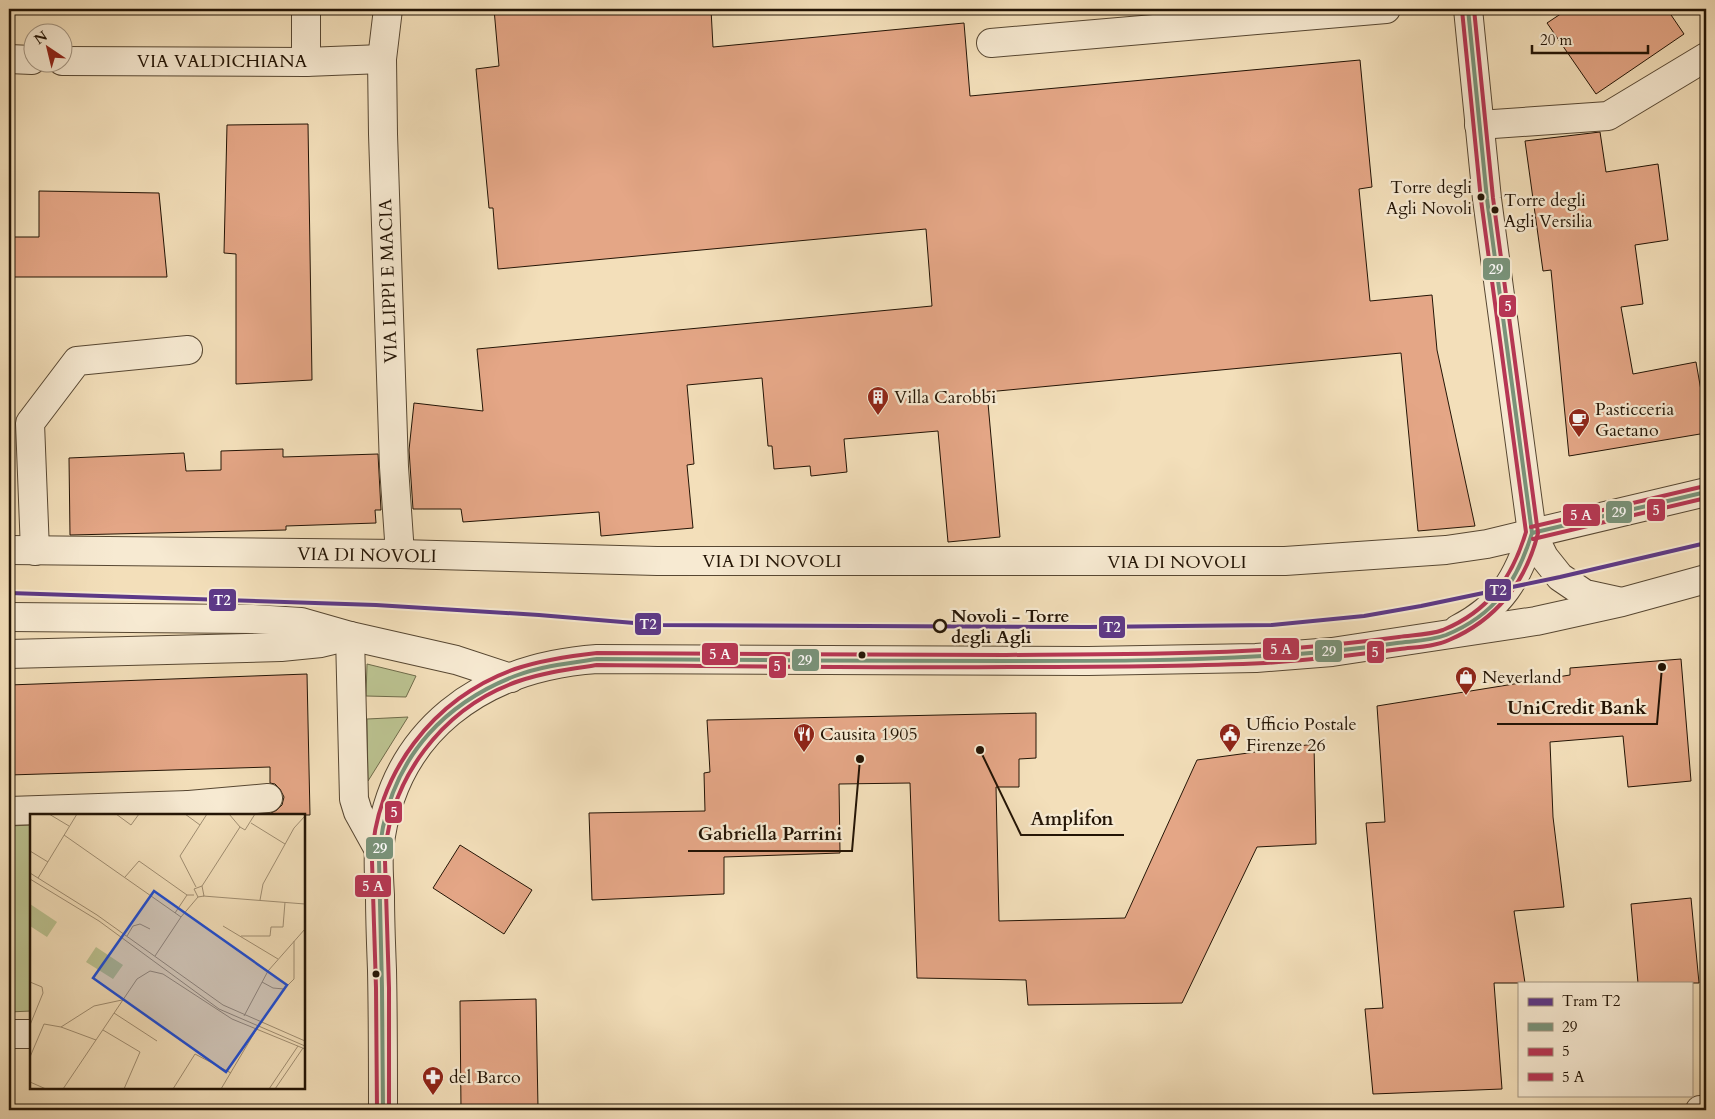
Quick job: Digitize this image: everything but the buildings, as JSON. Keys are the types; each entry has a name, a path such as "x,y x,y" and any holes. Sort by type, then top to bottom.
{"street":[{"path":"306,9 306,62"},
{"name":"VIA LIPPI E MACIA","path":"388,9 382,60 383,144 394,467 400,554"},
{"path":"991,43 1386,9"},
{"path":"1468,9 1487,199 1532,532 1544,557 1560,577 1585,594 1622,602"},
{"path":"1479,125 1608,116 1706,57"},
{"path":"9,59 22,60"},
{"name":"VIA VALDICHIANA","path":"72,61 306,62 382,60"},
{"path":"22,551 30,423 78,361 188,350"},
{"name":"VIA DI NOVOLI","path":"22,551 400,554 667,561 1285,562 1446,550 1487,544 1706,492"},
{"path":"1444,636 1489,610 1508,587 1520,567 1532,532"},
{"path":"383,1110 379,850 382,827 392,794 405,764 416,747 444,717 458,706 483,690 511,678 544,667 573,661 597,660 1088,662 1256,658 1332,652 1536,621 1622,602 1706,579"},
{"path":"9,617 253,618 301,622 350,636 456,660 511,678"},
{"path":"9,654 281,647 350,636"},
{"path":"350,636 354,798 358,812 379,850"},
{"path":"9,811 189,810 268,798"},
{"path":"9,1034 30,1034"},
{"path":"1700,1110 1706,1110"}],"green space":[{"path":"367,664 416,676 406,697 366,696"},
{"path":"408,717 368,781 367,719"},
{"path":"30,825 30,1011 9,1012 9,826"}],"tram line":[{"name":"T2","path":"9,593 376,605 539,615 658,625 1088,627 1272,625 1364,616 1421,606 1560,577 1706,543"}],"transit line":[{"name":"29","path":"383,1110 379,861 383,827 390,800 400,776 413,754 447,716 490,687 535,670 597,659 1105,661 1200,659 1313,653 1440,637 1463,627 1491,607 1511,582 1526,551 1532,533 1487,199 1468,9"},
{"name":"5","path":"389,1110 389,988 385,861 388,831 396,802 408,775 424,750 444,728 466,709 492,693 538,675 597,665 1105,667 1282,662 1437,644 1466,632 1495,610 1507,597 1526,568 1538,533 1493,198 1474,9"},
{"path":"377,1110 372,861 375,829 384,799 397,770 414,743 435,719 459,699 486,682 515,669 535,663 597,653 1124,654 1301,648 1438,632 1459,622 1486,603 1506,578 1514,564 1526,532 1481,200 1462,10"},
{"path":"1531,527 1705,486"},
{"name":"29","path":"1532,533 1706,492"},
{"name":"5","path":"1533,539 1706,498"}],"place":[{"name":"Torre degli Agli Novoli","path":"1481,197"},
{"name":"Torre degli Agli Versilia","path":"1495,210"},
{"name":"Villa Carobbi","path":"878,416"},
{"name":"Pasticceria Gaetano","path":"1579,438"},
{"name":"Novoli - Torre degli Agli","path":"940,626"},
{"name":"UniCredit Bank","path":"1662,667"},
{"name":"Neverland","path":"1466,696"},
{"name":"Amplifon","path":"980,750"},
{"name":"Causita 1905","path":"804,753"},
{"name":"Ufficio Postale Firenze 26","path":"1230,753"},
{"name":"Gabriella Parrini","path":"860,759"},
{"name":"del Barco","path":"433,1096"}]}
